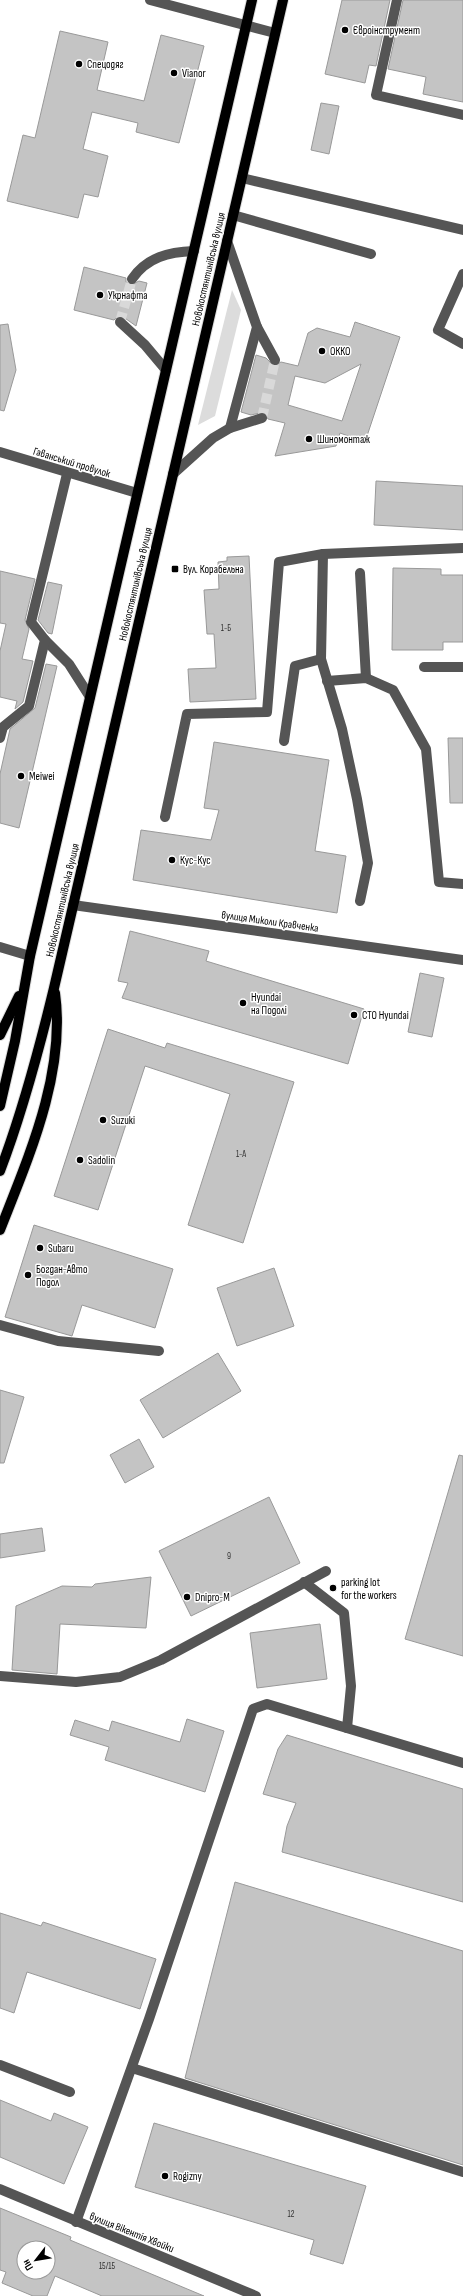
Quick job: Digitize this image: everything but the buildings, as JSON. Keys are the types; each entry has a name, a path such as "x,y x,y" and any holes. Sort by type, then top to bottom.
{"main road":[{"name":"Новокостянтинівська вулиця","path":"0,1106 15,1041 30,956 252,0"},
{"name":"Новокостянтинівська вулиця","path":"0,1171 15,1133 54,988 283,0"},
{"path":"0,1035 24,987"},
{"path":"0,1230 35,1138 47,1092 54,1059 58,1016 54,988"}],"street":[{"path":"150,0 275,34"},
{"path":"397,0 376,95 463,115"},
{"path":"242,178 463,230"},
{"path":"233,215 371,254"},
{"path":"227,241 257,327 275,360"},
{"path":"132,279 140,267 170,252 194,251"},
{"path":"463,274 438,330 463,344"},
{"path":"120,322 145,346 166,370"},
{"path":"230,428 257,327"},
{"path":"173,474 212,438 230,428 262,418"},
{"name":"Гаванський провулок","path":"0,452 68,474 137,493"},
{"path":"68,474 31,622 45,640 69,664 90,697"},
{"path":"165,817 187,714 267,712 279,562 323,554 463,548"},
{"path":"323,554 321,659 342,729 357,799 368,863 360,901"},
{"path":"360,573 366,678"},
{"path":"0,738 3,727 29,706 45,640"},
{"path":"284,740 295,666 321,659"},
{"path":"424,667 463,667"},
{"path":"328,681 366,678 393,690 426,749 439,882 463,884"},
{"name":"вулиця Миколи Кравченка","path":"73,905 463,960"},
{"path":"0,947 30,956"},
{"path":"0,1325 58,1341 159,1351"},
{"path":"0,1676 76,1682 120,1677 161,1660 326,1571"},
{"path":"304,1582 344,1613 351,1686 347,1728"},
{"path":"76,2222 132,2068 196,1884 204,1852 253,1709 268,1704 463,1763"},
{"path":"0,2065 70,2092"},
{"path":"132,2068 463,2172"},
{"name":"вулиця Вікентія Хвойки","path":"0,2189 256,2296"}],"shaded area":[{"path":"232,290 241,310 215,416 198,425"}],"tunnel":[{"path":"120,322 132,279"},
{"path":"262,418 275,360"}],"place":[{"name":"Євроiнструмент","path":"345,30"},
{"name":"Спецодяг","path":"79,64"},
{"name":"Vianor","path":"174,73"},
{"name":"Укрнафта","path":"100,295"},
{"name":"ОККО","path":"322,351"},
{"name":"Шиномонтаж","path":"309,439"},
{"name":"Вул. Корабельна","path":"175,569"},
{"name":"Meiwei","path":"21,776"},
{"name":"Кус-Кус","path":"172,860"},
{"name":"Hyundai на Подолі","path":"243,1003"},
{"name":"СТО Hyundai","path":"354,1015"},
{"name":"Suzuki","path":"103,1120"},
{"name":"Sadolin","path":"80,1160"},
{"name":"Subaru","path":"40,1248"},
{"name":"Богдан-Авто Подол","path":"28,1275"},
{"name":"parking lot for the workers","path":"333,1588"},
{"name":"Dnipro-M","path":"187,1597"},
{"name":"Rogizny","path":"165,2176"}]}
